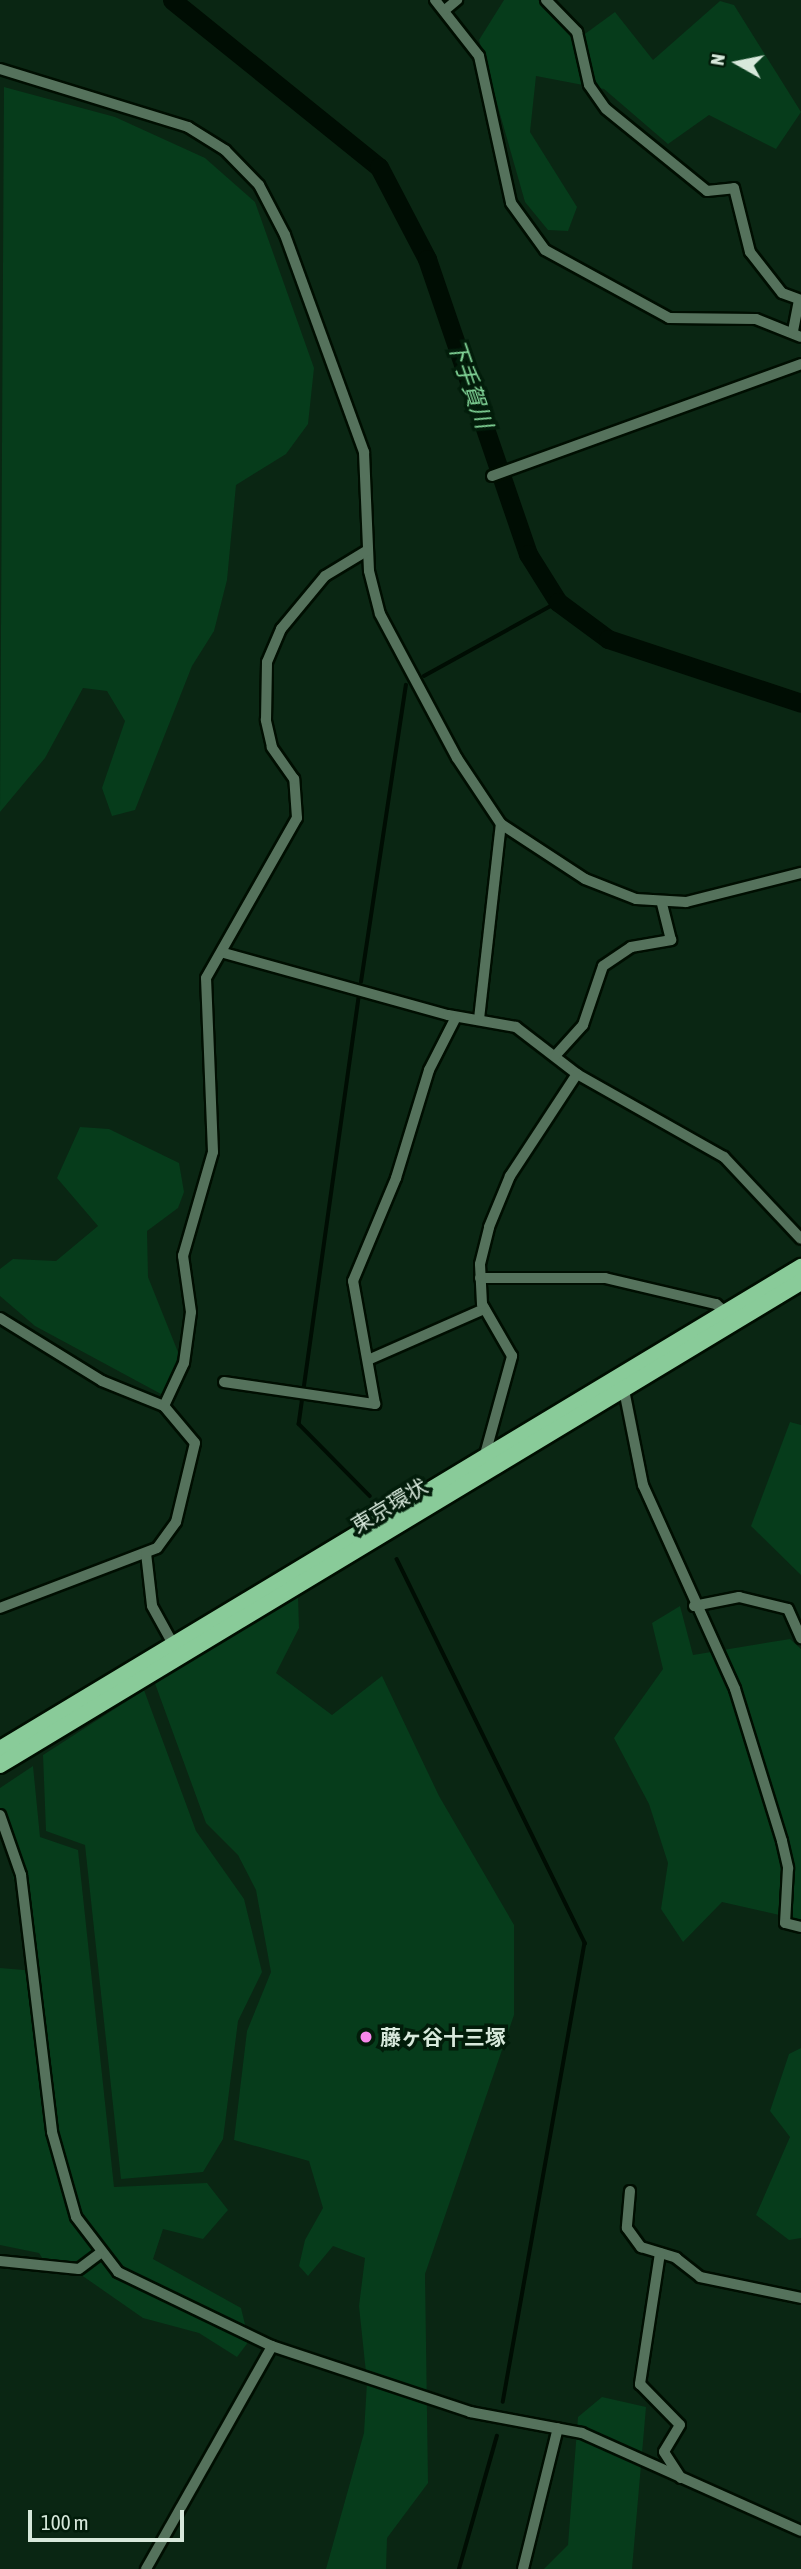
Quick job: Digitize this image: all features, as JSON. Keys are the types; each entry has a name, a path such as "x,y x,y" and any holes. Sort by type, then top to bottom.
{"highway":[{"name":"東京環状","path":"0,1765 622,1382 724,1312 801,1267"},
{"name":"東京環状","path":"0,1749 484,1458 801,1282"}],"street":[{"path":"435,0 479,57 511,202 526,232 545,250 669,318 756,318 797,334 800,300 782,293 741,237 734,188 707,191 606,109 589,85 577,32 546,0"},
{"path":"445,10 457,0"},
{"path":"0,69 188,127 225,150 259,185 290,247 365,452 368,550 373,595 391,637 501,824 611,892 662,903 705,899 801,873"},
{"path":"492,476 801,365"},
{"path":"164,1406 184,1363 191,1311 183,1256 213,1152 202,999 213,959 224,953 297,818 294,779 272,747 267,720 271,645 325,576 368,550"},
{"path":"479,1019 501,824"},
{"path":"555,1056 583,1026 603,965 631,947 671,940 662,903"},
{"path":"224,953 456,1017 516,1027 578,1074 724,1157 801,1238"},
{"path":"225,1382 375,1404 356,1268 396,1178 429,1070 456,1017"},
{"path":"484,1458 512,1356 484,1309 480,1278 501,1194 578,1074"},
{"path":"480,1278 606,1278 716,1304 724,1312"},
{"path":"368,1360 484,1309"},
{"path":"0,1318 102,1381 164,1406 195,1443 176,1522 146,1553 0,1608"},
{"path":"622,1382 642,1485 694,1606 735,1689 782,1841 788,1868 785,1923 801,1927"},
{"path":"146,1553 152,1606 173,1644"},
{"path":"694,1606 739,1597 788,1609 801,1638"},
{"path":"0,1815 21,1875 45,2103 76,2217 99,2254 140,2288 272,2346 452,2407 582,2433 801,2532"},
{"path":"630,2191 631,2238 700,2277 801,2298"},
{"path":"660,2253 640,2384 680,2425 664,2452 683,2480"},
{"path":"0,2261 79,2269 99,2254"},
{"path":"146,2569 272,2346"},
{"path":"523,2569 558,2428"}],"green space":[{"path":"504,0 538,0 578,39 615,12 653,60 720,1 734,5 801,112 776,149 709,115 668,144 604,89 536,76 530,132 577,207 568,231 548,230 525,202 479,40"},
{"path":"4,87 115,117 205,158 255,202 314,368 308,424 286,454 236,485 227,580 214,631 192,666 135,810 112,816 102,788 125,721 107,691 83,688 45,758 0,812"},
{"path":"80,1127 109,1129 179,1163 184,1192 178,1208 147,1231 148,1277 178,1352 173,1382 161,1394 35,1326 0,1296 0,1269 13,1259 56,1261 98,1226 57,1178"},
{"path":"790,1422 801,1425 801,1575 751,1526"},
{"path":"298,1596 299,1628 276,1673 332,1715 382,1676 439,1796 514,1925 514,2015 425,2274 428,2483 387,2538 386,2569 326,2569 364,2433 367,2382 359,2306 365,2258 333,2246 308,2276 299,2266 305,2240 323,2208 309,2161 234,2140 247,2031 271,1972 256,1890 238,1855 206,1823 153,1678"},
{"path":"680,1606 693,1655 790,1639 801,1649 801,1920 722,1902 683,1942 661,1909 668,1863 649,1804 614,1738 663,1669 652,1623"},
{"path":"144,1690 196,1831 244,1899 262,1972 238,2021 223,2139 203,2172 121,2179 85,1845 46,1831 43,1755"},
{"path":"33,1766 40,1837 78,1850 114,2187 207,2183 228,2210 203,2239 163,2229 153,2259 241,2308 249,2341 237,2357 199,2333 143,2318 64,2263 47,2266 39,2253 0,2245 0,1968 36,1971 0,1823 0,1788"},
{"path":"801,2048 801,2238 789,2240 756,2215 790,2137 770,2111 789,2054"},
{"path":"602,2397 646,2407 632,2569 544,2569 568,2545 578,2417"}],"waterway":[{"name":"下手賀川","path":"172,0 379,167 427,259 528,554 558,602 608,639 801,703"},
{"path":"424,676 558,602"},
{"path":"361,982 406,685"},
{"path":"359,998 299,1424 370,1496"},
{"path":"397,1559 585,1943 503,2402"},
{"path":"459,2569 497,2436"}],"place":[{"name":"藤ヶ谷十三塚","path":"366,2037"}]}
